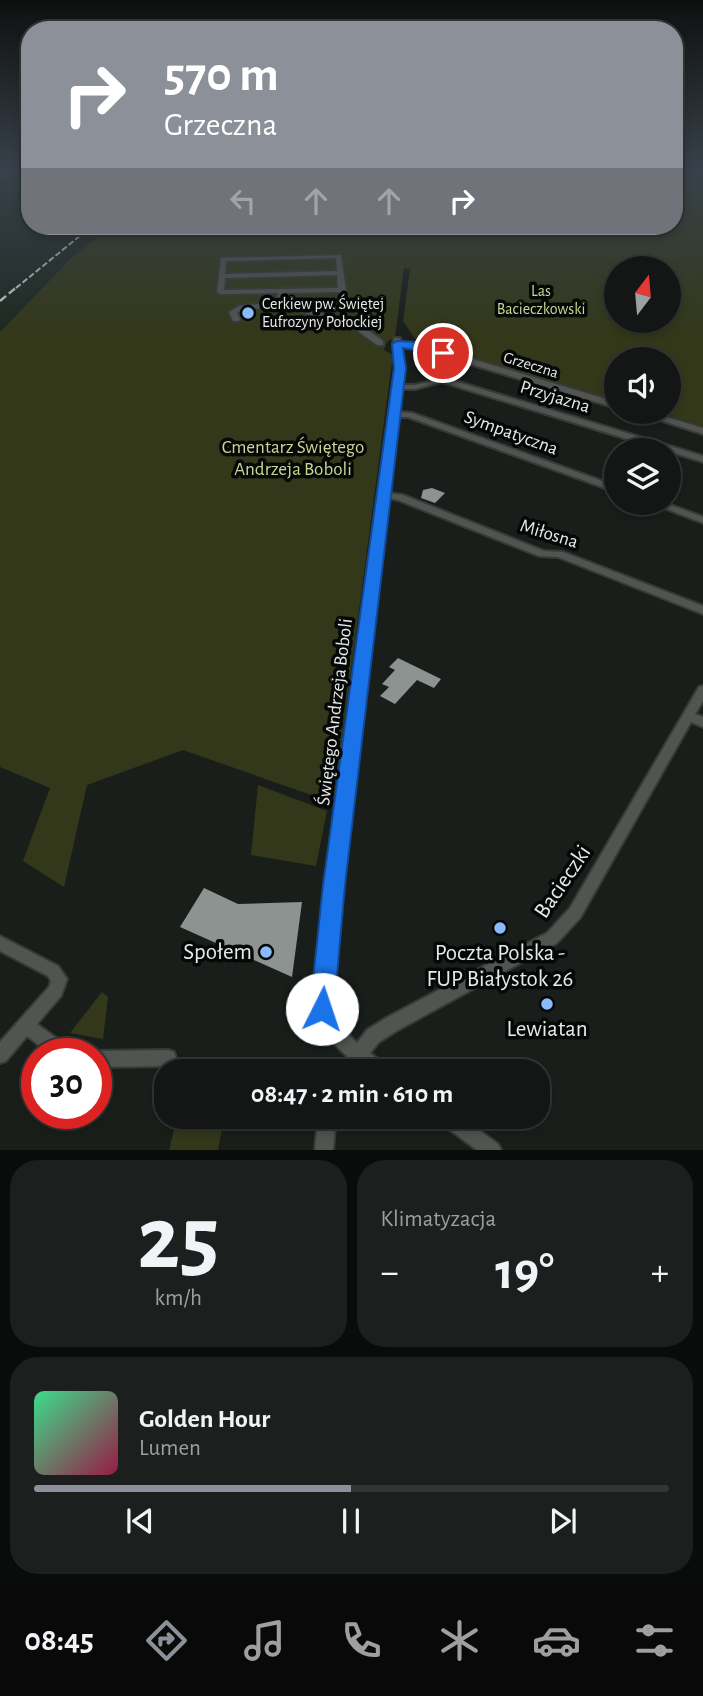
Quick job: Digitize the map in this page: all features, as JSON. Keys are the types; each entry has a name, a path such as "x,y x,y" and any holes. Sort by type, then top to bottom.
{"street":[{"path":"342,290 220,292 223,259 339,256 345,323"},
{"path":"221,276 341,273"},
{"path":"281,291 281,304"},
{"path":"236,319 233,312 239,308 281,304 357,326 380,343"},
{"name":"Świętego Andrzeja Boboli","path":"365,1059 326,1022 322,1009 322,994 397,387 400,358 397,342"},
{"name":"Grzeczna","path":"397,342 604,401"},
{"name":"Przyjazna","path":"397,387 415,387 442,380 703,459"},
{"name":"Sympatyczna","path":"393,414 409,415 604,485"},
{"path":"680,424 703,431"},
{"name":"Miłosna","path":"384,495 400,497 543,554 559,554 703,610"},
{"path":"681,512 703,520"},
{"name":"Bacieczki","path":"359,1054 373,1036 392,1024 552,938 564,927 575,914 696,719 703,690"},
{"path":"0,943 53,971 59,979 55,991 0,1055"},
{"path":"25,1025 42,1038"},
{"path":"355,1059 359,1054"},
{"path":"112,1059 168,1058"},
{"path":"324,1150 326,1129"},
{"path":"462,1129 492,1150"}],"shaded area":[{"path":"0,226 21,226 21,235 101,235 70,259 0,332"}],"green space":[{"path":"683,226 703,226 703,426 681,419 681,347 604,347 604,397 418,343 403,321 410,269 404,268 395,337 387,342 384,350 393,355 334,798 320,798 183,750 87,785 64,887 23,861 50,788 0,767 0,332 70,259 101,235 683,235"},
{"path":"258,785 327,811 316,866 251,855"},
{"path":"102,992 108,997 103,1038 70,1033"},
{"path":"174,1129 222,1129 218,1150 169,1150"}],"building":[{"path":"432,488 445,493 435,503 421,498 423,490"},
{"path":"398,658 441,679 434,688 417,680 395,704 380,696 389,687 382,684 395,670 389,667"},
{"name":"Społem","path":"204,888 238,904 302,902 292,977 180,927"}],"railway":[{"path":"16,288 81,235"},
{"path":"0,301 18,286"}],"place":[{"name":"Cerkiew pw. Świętej Eufrozyny Połockiej","path":"248,313"},
{"name":"Poczta Polska - FUP Białystok 26","path":"500,928"},
{"name":"Społem","path":"266,952"},
{"name":"Lewiatan","path":"547,1004"}],"route":[{"path":"322,1009 334,885 400,368 397,344 443,353"}],"park label":[{"name":"Las Bacieczkowski","path":"541,300"},
{"name":"Cmentarz Świętego Andrzeja Boboli","path":"293,458"}]}
